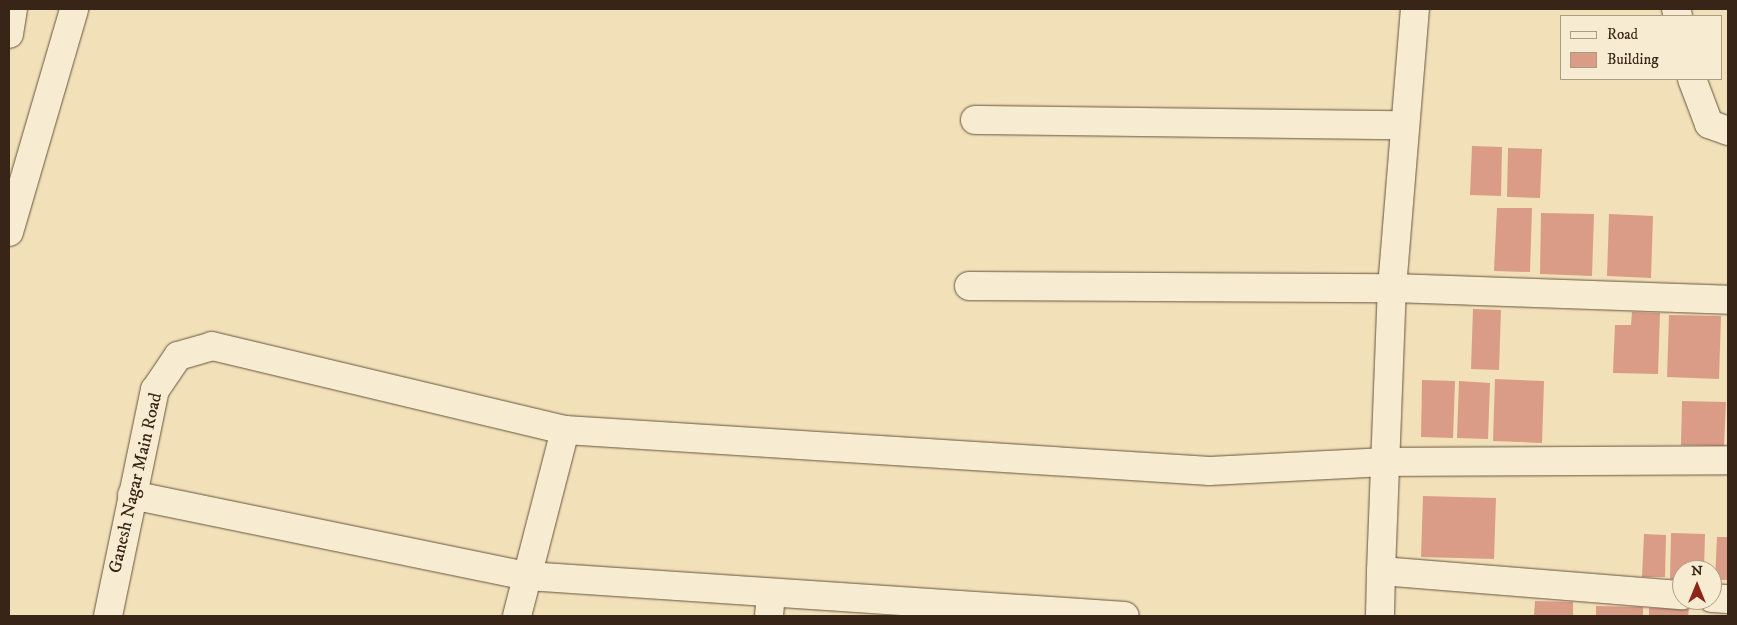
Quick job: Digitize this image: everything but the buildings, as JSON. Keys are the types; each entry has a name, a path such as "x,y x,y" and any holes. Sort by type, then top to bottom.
{"street":[{"path":"9,34 13,9"},
{"path":"9,232 74,9"},
{"path":"1380,616 1392,288 1415,9"},
{"path":"1692,80 1709,124 1728,130"},
{"path":"975,120 1404,125"},
{"path":"969,286 1392,288 1728,300"},
{"name":"Ganesh Nagar Main Road","path":"108,616 155,390 178,356 212,346 565,430"},
{"path":"516,616 565,430 1210,472 1386,462 1728,460"},
{"path":"132,495 527,576 770,604 1125,616"},
{"path":"1381,571 1672,594"}]}
